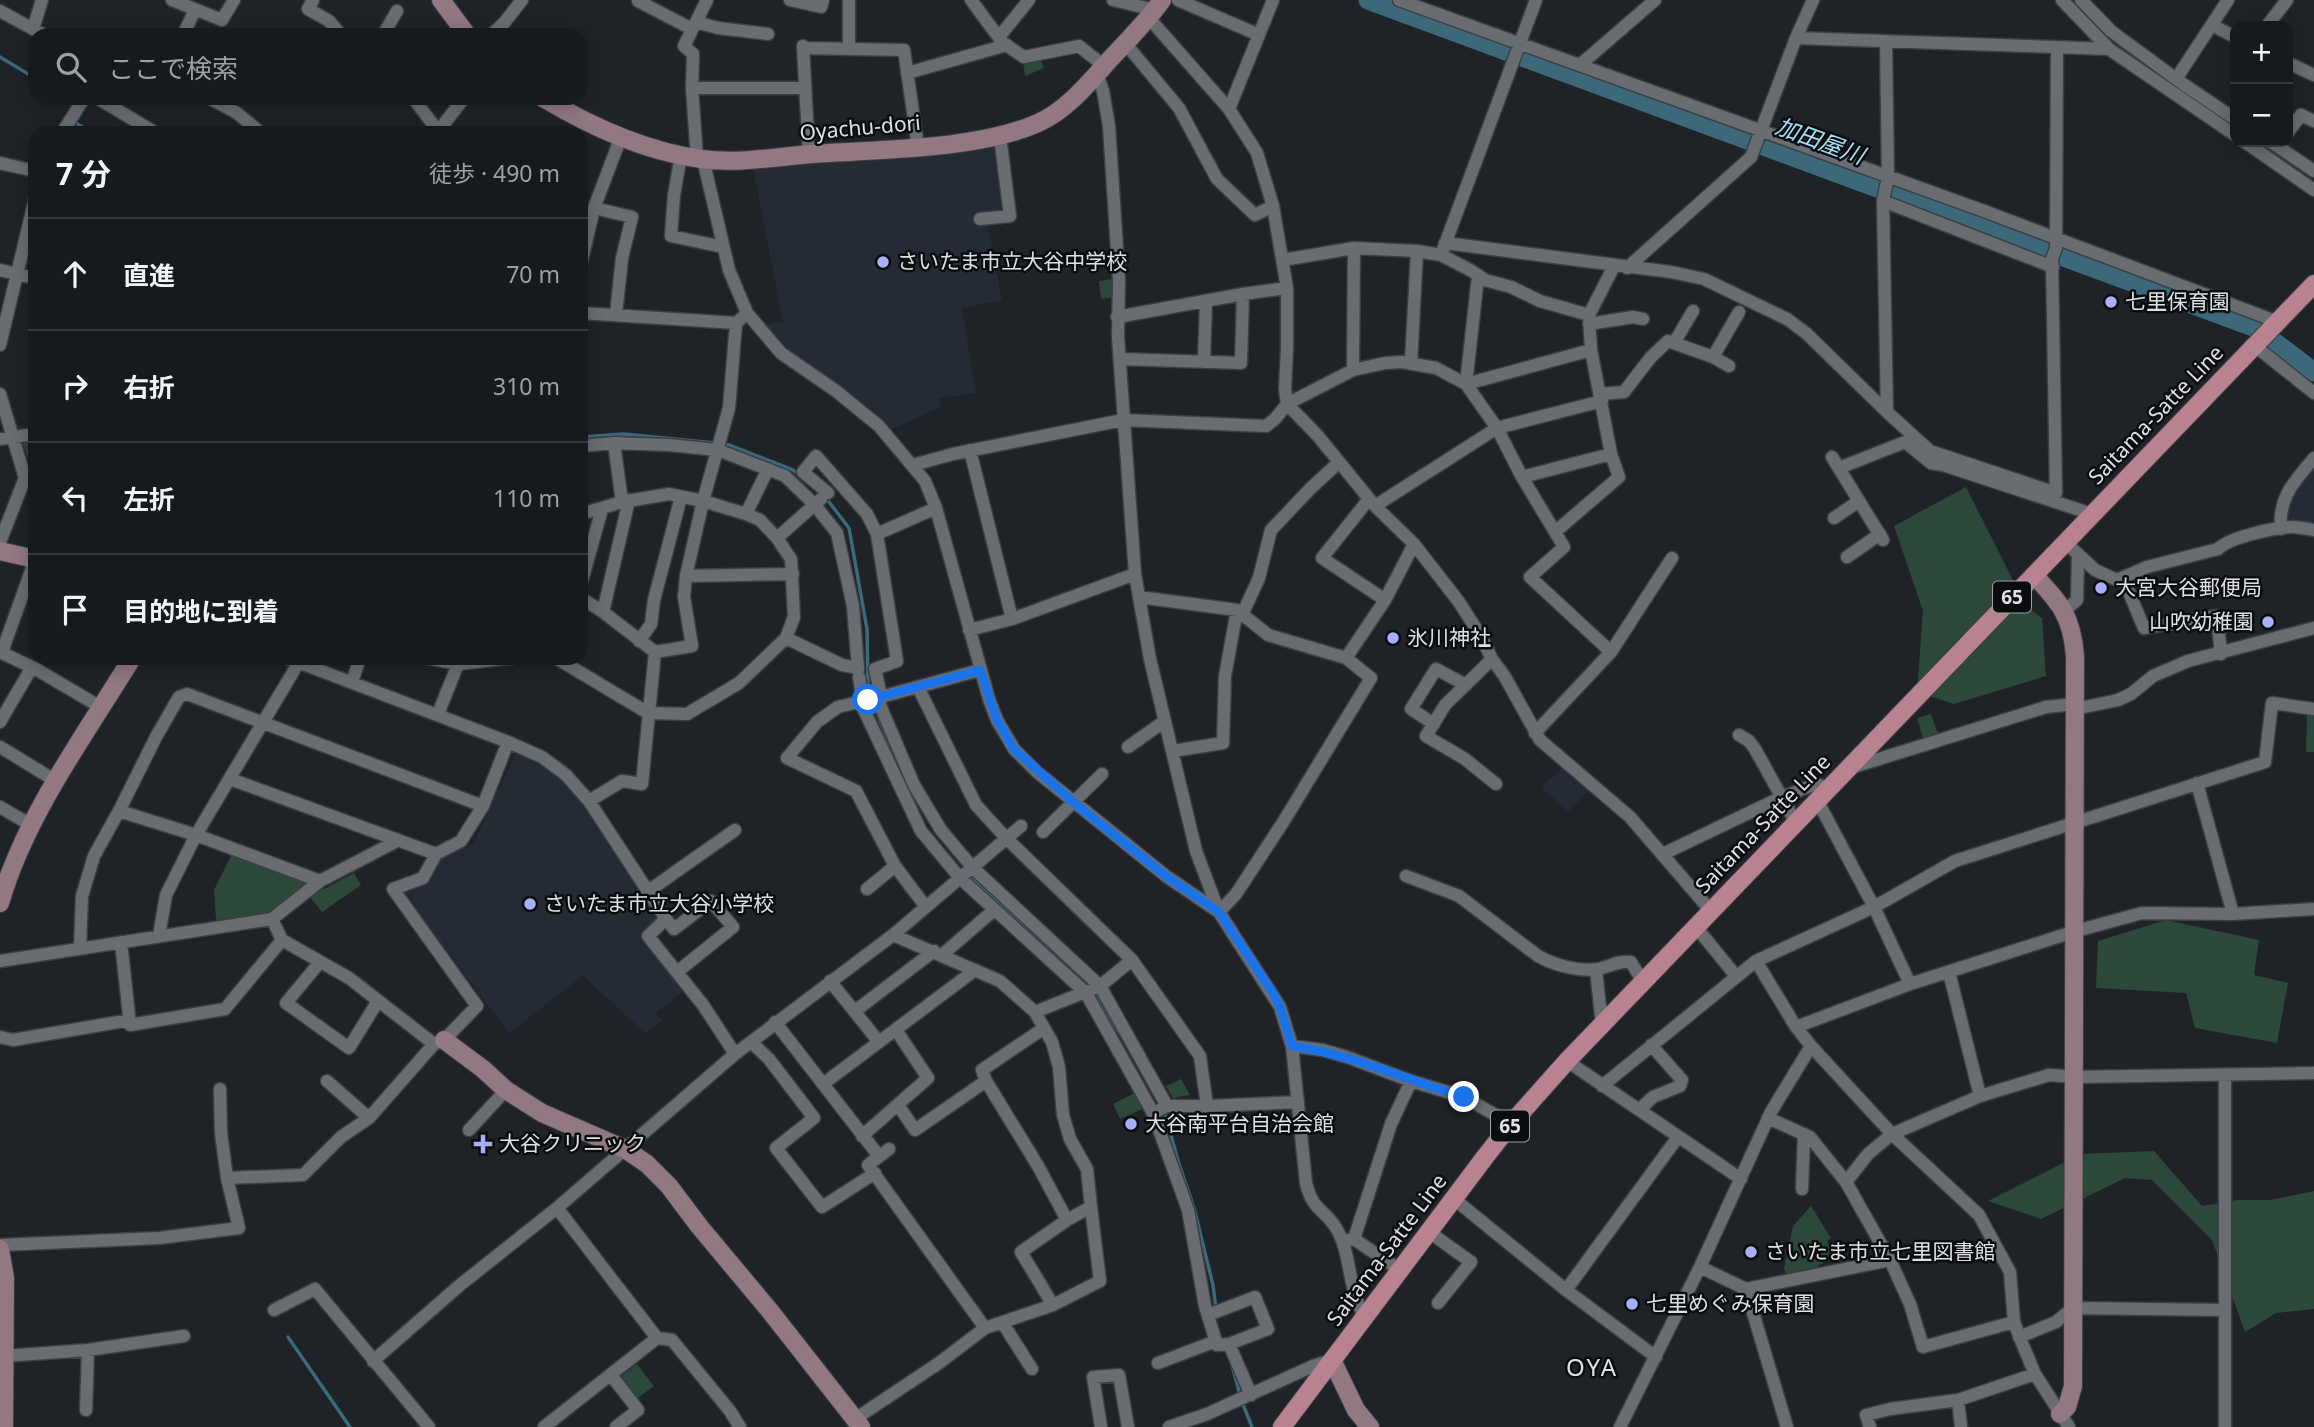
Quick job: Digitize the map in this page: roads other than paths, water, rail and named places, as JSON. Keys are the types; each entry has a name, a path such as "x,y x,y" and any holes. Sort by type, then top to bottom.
{"main road":[{"name":"Saitama-Satte Line","path":"1282,1427 1511,1124 1567,1061 2034,575 2072,549 2092,514 2314,285"}],"street":[{"path":"39,28 42,0"},
{"path":"172,0 222,20 234,0"},
{"path":"313,0 308,9 329,21 335,28"},
{"path":"442,0 462,28"},
{"path":"499,28 522,0"},
{"path":"707,0 684,46 693,54 694,158 729,270 747,313 781,354 836,391 879,426 925,481 936,508 980,670 997,720 1014,749 1073,802 1166,876 1219,912"},
{"path":"790,0 821,8 823,0"},
{"path":"849,0 849,49"},
{"path":"971,0 1003,41 1024,57 1079,47 1101,70 1109,126 1119,280 1117,317 1135,574 1150,659 1196,851 1219,912 1273,993 1284,1018 1292,1046 1309,1197 1317,1209 1348,1240 1400,1270"},
{"path":"908,73 1003,41 1029,0"},
{"path":"1113,0 1155,9 1229,109 1257,153 1273,206 1287,288 1284,388 1287,404 1318,436 1372,502 1414,544 1459,602 1540,740 1630,817 1711,911"},
{"path":"1178,0 1259,34"},
{"path":"1229,109 1273,0"},
{"path":"1399,0 1516,51 1580,65 1758,139 1888,177 2054,253"},
{"path":"1443,249 1536,0"},
{"path":"1580,65 1655,0"},
{"path":"1555,532 1619,477 1611,454 1591,349 1589,319 1621,267 1751,157 1813,0"},
{"path":"2062,0 2109,48 2230,132"},
{"path":"2081,0 2111,31 2230,116"},
{"path":"2176,79 2228,0"},
{"path":"2271,21 2287,0"},
{"path":"638,1 694,25 768,34"},
{"name":"Oyachu-dori","path":"555,105 591,125 621,137 694,158 746,161 918,147 1000,136 1039,123 1057,113 1101,70 1155,9"},
{"path":"186,28 195,10"},
{"path":"0,11 32,28"},
{"path":"387,28 397,11"},
{"path":"2212,25 2230,34"},
{"path":"1796,38 1886,43 2109,48"},
{"path":"1125,43 1180,108 1217,179 1255,215 1273,206"},
{"path":"1886,43 1888,177 1883,201 1887,412"},
{"path":"809,155 803,47 904,50 918,147"},
{"path":"1847,556 1882,537 1835,463 1905,442 1931,463 1943,460 2056,493 2054,253 2057,48"},
{"path":"2293,65 2314,75"},
{"path":"692,88 805,88"},
{"path":"66,126 79,105"},
{"path":"109,105 144,126"},
{"path":"222,105 253,126"},
{"path":"418,105 433,126"},
{"path":"442,126 458,105"},
{"path":"2293,125 2301,115 2314,121"},
{"path":"980,219 1010,216 1000,136"},
{"path":"588,222 621,137"},
{"path":"2252,147 2314,190"},
{"path":"2281,147 2314,171"},
{"path":"694,158 674,195 671,236 723,247"},
{"path":"0,163 28,170"},
{"path":"1883,201 2278,321"},
{"path":"593,208 632,217 622,258 616,314"},
{"path":"0,345 2,324 28,228"},
{"path":"1283,260 1354,248 1417,251 1443,249 1671,272 1704,279 1787,319 1807,332 1887,412 1943,460 2092,514"},
{"path":"1353,370 1354,248"},
{"path":"1443,249 1485,281 1511,287 1589,319 1643,319"},
{"path":"1411,363 1417,251"},
{"path":"0,270 28,276"},
{"path":"1466,384 1478,276"},
{"path":"1117,317 1287,288"},
{"path":"1121,359 1241,363 1243,294"},
{"path":"1204,362 1206,301"},
{"path":"1674,343 1693,311"},
{"path":"1713,357 1739,312"},
{"path":"588,313 736,323"},
{"path":"588,602 654,652 692,646 684,597 686,576 703,501 729,408 736,323 747,313"},
{"path":"1385,600 1322,558 1372,502 1497,428 1624,392 1651,357 1668,341 1713,357 1729,366"},
{"path":"2255,346 2314,393"},
{"path":"1466,384 1591,349"},
{"path":"913,465 970,450 1123,420 1266,426 1287,404 1353,370 1385,363 1411,363 1436,369 1466,384 1497,428 1522,477 1564,547 1530,577 1611,652"},
{"path":"0,394 7,438 28,476"},
{"path":"7,438 28,435"},
{"path":"603,612 626,501 614,443"},
{"path":"588,445 614,443 720,445 823,497"},
{"path":"970,450 1012,619"},
{"path":"1522,477 1611,454"},
{"path":"873,699 858,672 852,606 837,533 823,497 803,472 816,456 867,514 877,534 897,662 875,669 873,699 864,710 921,831 1093,989 1162,1109 1188,1210 1208,1315 1222,1342 1244,1398"},
{"path":"2281,528 2280,514 2288,489 2314,458"},
{"path":"1173,751 1223,743 1225,676 1240,613 1259,578 1271,530 1339,463"},
{"path":"746,514 768,469"},
{"path":"777,538 841,482"},
{"path":"0,542 28,484"},
{"path":"568,665 648,713 687,714 739,683 786,638 794,617 791,559 777,538 760,520 703,501 669,494 626,501 588,512"},
{"path":"639,640 651,624 654,600 681,497"},
{"path":"1834,518 1859,501"},
{"path":"877,534 936,508"},
{"path":"588,560 603,509"},
{"path":"2072,549 2107,577 2118,580 2147,567 2218,549 2224,543 2281,528 2314,530"},
{"path":"1346,658 1385,600 1414,544"},
{"path":"2064,611 2077,600 2072,549"},
{"path":"0,551 28,558"},
{"path":"1535,733 1611,652 1672,558"},
{"path":"686,576 793,574"},
{"path":"970,630 1012,619 1135,574"},
{"path":"2034,575 2064,611 2074,638 2076,931 2073,1386 2064,1420"},
{"path":"2123,578 2144,628 2217,616 2221,654"},
{"path":"28,579 1,652 28,662"},
{"path":"1139,597 1240,613 1268,635 1346,658 1371,678 1282,824 1236,894 1219,912"},
{"path":"1846,769 2046,708 2075,707 2118,700 2171,667 2314,628"},
{"path":"786,638 858,672"},
{"path":"589,801 622,781 642,784 654,652"},
{"path":"1492,659 1445,705 1426,736 1465,759 1496,784"},
{"path":"0,722 36,665 102,708"},
{"path":"0,903 18,851 56,781 128,665"},
{"path":"159,936 166,895 196,835 264,723 291,665"},
{"path":"306,665 508,742 542,757 566,775 589,801 674,929 711,901 733,927 677,972"},
{"path":"352,682 358,665"},
{"path":"438,714 456,665"},
{"path":"1434,724 1411,709 1436,668 1466,685"},
{"path":"926,907 895,866 856,791 786,758 817,722 838,707 980,670"},
{"path":"918,687 969,793 986,817 1132,960 1200,1056 1207,1106"},
{"path":"80,948 82,896 94,856 156,737 180,697 187,694 482,806"},
{"path":"1602,1086 1756,961 1874,907 1955,861 2265,762 2272,703 2314,709"},
{"path":"1128,747 1165,721"},
{"path":"1739,735 1755,749 1796,823"},
{"path":"227,1178 303,1175 341,1137 369,1118 439,1042 477,1006 393,889 423,878 436,854 461,841 482,806 508,742"},
{"path":"0,747 56,781"},
{"path":"1043,832 1102,774"},
{"path":"230,779 436,854"},
{"path":"2197,783 2233,914"},
{"path":"1663,854 1782,797 1816,784 1910,984"},
{"path":"0,807 32,825"},
{"path":"119,811 196,835 320,881"},
{"path":"373,1361 460,1286 558,1208 735,1054 893,936 1021,826"},
{"path":"647,892 735,830"},
{"path":"0,961 272,919 320,881 397,841"},
{"path":"867,889 895,866"},
{"path":"967,873 994,910 1093,989"},
{"path":"1406,876 1459,897 1550,963 1596,970 1625,961 1631,962 1643,982"},
{"path":"1796,1027 1910,984 2076,931 2142,913 2233,914 2314,909"},
{"path":"855,1011 994,910"},
{"path":"272,919 282,940 349,978 378,1001 483,1069 506,1090 542,1113 625,1149 647,1164 669,1185 858,1423 985,1328 1053,1305 1100,1281 1087,1170 1070,1139 1063,1115 1059,1067 1052,1042 1035,1012 1000,981 893,936"},
{"path":"666,919 648,936 703,1005 735,1054"},
{"path":"1696,927 1736,976"},
{"path":"121,942 130,1025 225,1009 282,940"},
{"path":"1035,1012 1093,989 1132,960"},
{"path":"1756,961 1796,1027 1811,1046 1892,1134 1979,1215 2010,1272 2014,1322 2019,1337 2035,1374 2064,1420"},
{"path":"320,962 286,1003 349,1048 378,1001"},
{"path":"823,1084 975,970"},
{"path":"1596,970 1602,1025"},
{"path":"1949,972 1979,1096"},
{"path":"830,981 879,1042"},
{"path":"0,1037 13,1040 130,1020"},
{"path":"775,1022 862,1136 883,1152 868,1165 985,1328"},
{"path":"1044,1028 982,1070 1067,1220"},
{"path":"862,1136 928,1078 896,1030"},
{"path":"751,1042 769,1059 814,1118 776,1148 822,1207 875,1173"},
{"path":"1639,1110 1653,1097 1679,1086 1682,1080 1651,1045"},
{"path":"1292,1046 1335,1054 1464,1097 1511,1124"},
{"path":"1620,1427 1700,1267 1768,1118 1811,1046"},
{"path":"1567,1061 1741,1179"},
{"path":"1846,1182 1868,1154 1892,1134 1979,1096 2049,1075 2075,1077 2314,1073"},
{"path":"2225,1075 2225,1427"},
{"path":"327,1081 369,1118"},
{"path":"898,1105 915,1130 986,1081"},
{"path":"1365,1317 1356,1304 1348,1240 1391,1124 1411,1081"},
{"path":"4,1427 2,1334 5,1278 0,1247 159,1238 239,1228 227,1178 221,1133 220,1089"},
{"path":"469,1130 506,1090"},
{"path":"1162,1109 1297,1102"},
{"path":"1768,1118 1810,1137 1846,1182 1890,1260 1910,1304 1923,1347 2014,1322"},
{"path":"1802,1189 1804,1134"},
{"path":"1566,1290 1678,1137"},
{"path":"1454,1199 1566,1290 1656,1357"},
{"path":"1053,1305 1021,1252 1091,1207"},
{"path":"558,1208 657,1338 672,1340 730,1410 740,1427"},
{"path":"1429,1232 1471,1262 1438,1303"},
{"path":"1700,1267 1746,1289 1890,1260"},
{"path":"274,1310 315,1289 429,1427"},
{"path":"1746,1289 1787,1427"},
{"path":"1158,1363 1268,1328 1255,1297 1208,1315"},
{"path":"2019,1337 2056,1322 2073,1308 2225,1310"},
{"path":"1002,1322 1032,1369"},
{"path":"4,1356 88,1350 184,1336"},
{"path":"544,1427 657,1338"},
{"path":"86,1410 88,1350"},
{"path":"1168,1427 1207,1414 1312,1366 1332,1360 1356,1410 1370,1427"},
{"path":"1870,1427 1866,1415 1958,1400 2035,1374"},
{"path":"611,1375 638,1410 616,1427"},
{"path":"1101,1427 1093,1377 1119,1375 1128,1427"},
{"path":"1958,1400 1961,1427"},
{"path":"1207,1414 1214,1427"}],"waterway":[{"name":"加田屋川","path":"1368,0 2256,328"},
{"path":"0,57 28,74"},
{"path":"73,121 81,126"},
{"name":"加田屋川","path":"2276,343 2314,372"},
{"path":"588,437 624,434 715,443"},
{"path":"722,444 793,470 799,475"},
{"path":"826,498 849,528 867,629 868,689 871,697"},
{"path":"875,708 904,781"},
{"path":"970,876 1090,987"},
{"path":"1095,993 1118,1031"},
{"path":"1164,1110 1194,1208 1213,1285 1216,1309"},
{"path":"288,1337 350,1427"},
{"path":"1232,1365 1240,1395"},
{"path":"1242,1402 1252,1427"}],"place":[{"name":"さいたま市立大谷中学校","path":"883,262"},
{"name":"七里保育園","path":"2111,302"},
{"name":"大宮大谷郵便局","path":"2101,588"},
{"name":"山吹幼稚園","path":"2268,622"},
{"name":"氷川神社","path":"1393,638"},
{"name":"さいたま市立大谷小学校","path":"530,904"},
{"name":"大谷南平台自治会館","path":"1131,1124"},
{"name":"大谷クリニック","path":"483,1144"},
{"name":"さいたま市立七里図書館","path":"1751,1252"},
{"name":"七里めぐみ保育園","path":"1632,1304"}],"district":[{"name":"OYA","path":"1592,1368"}]}
